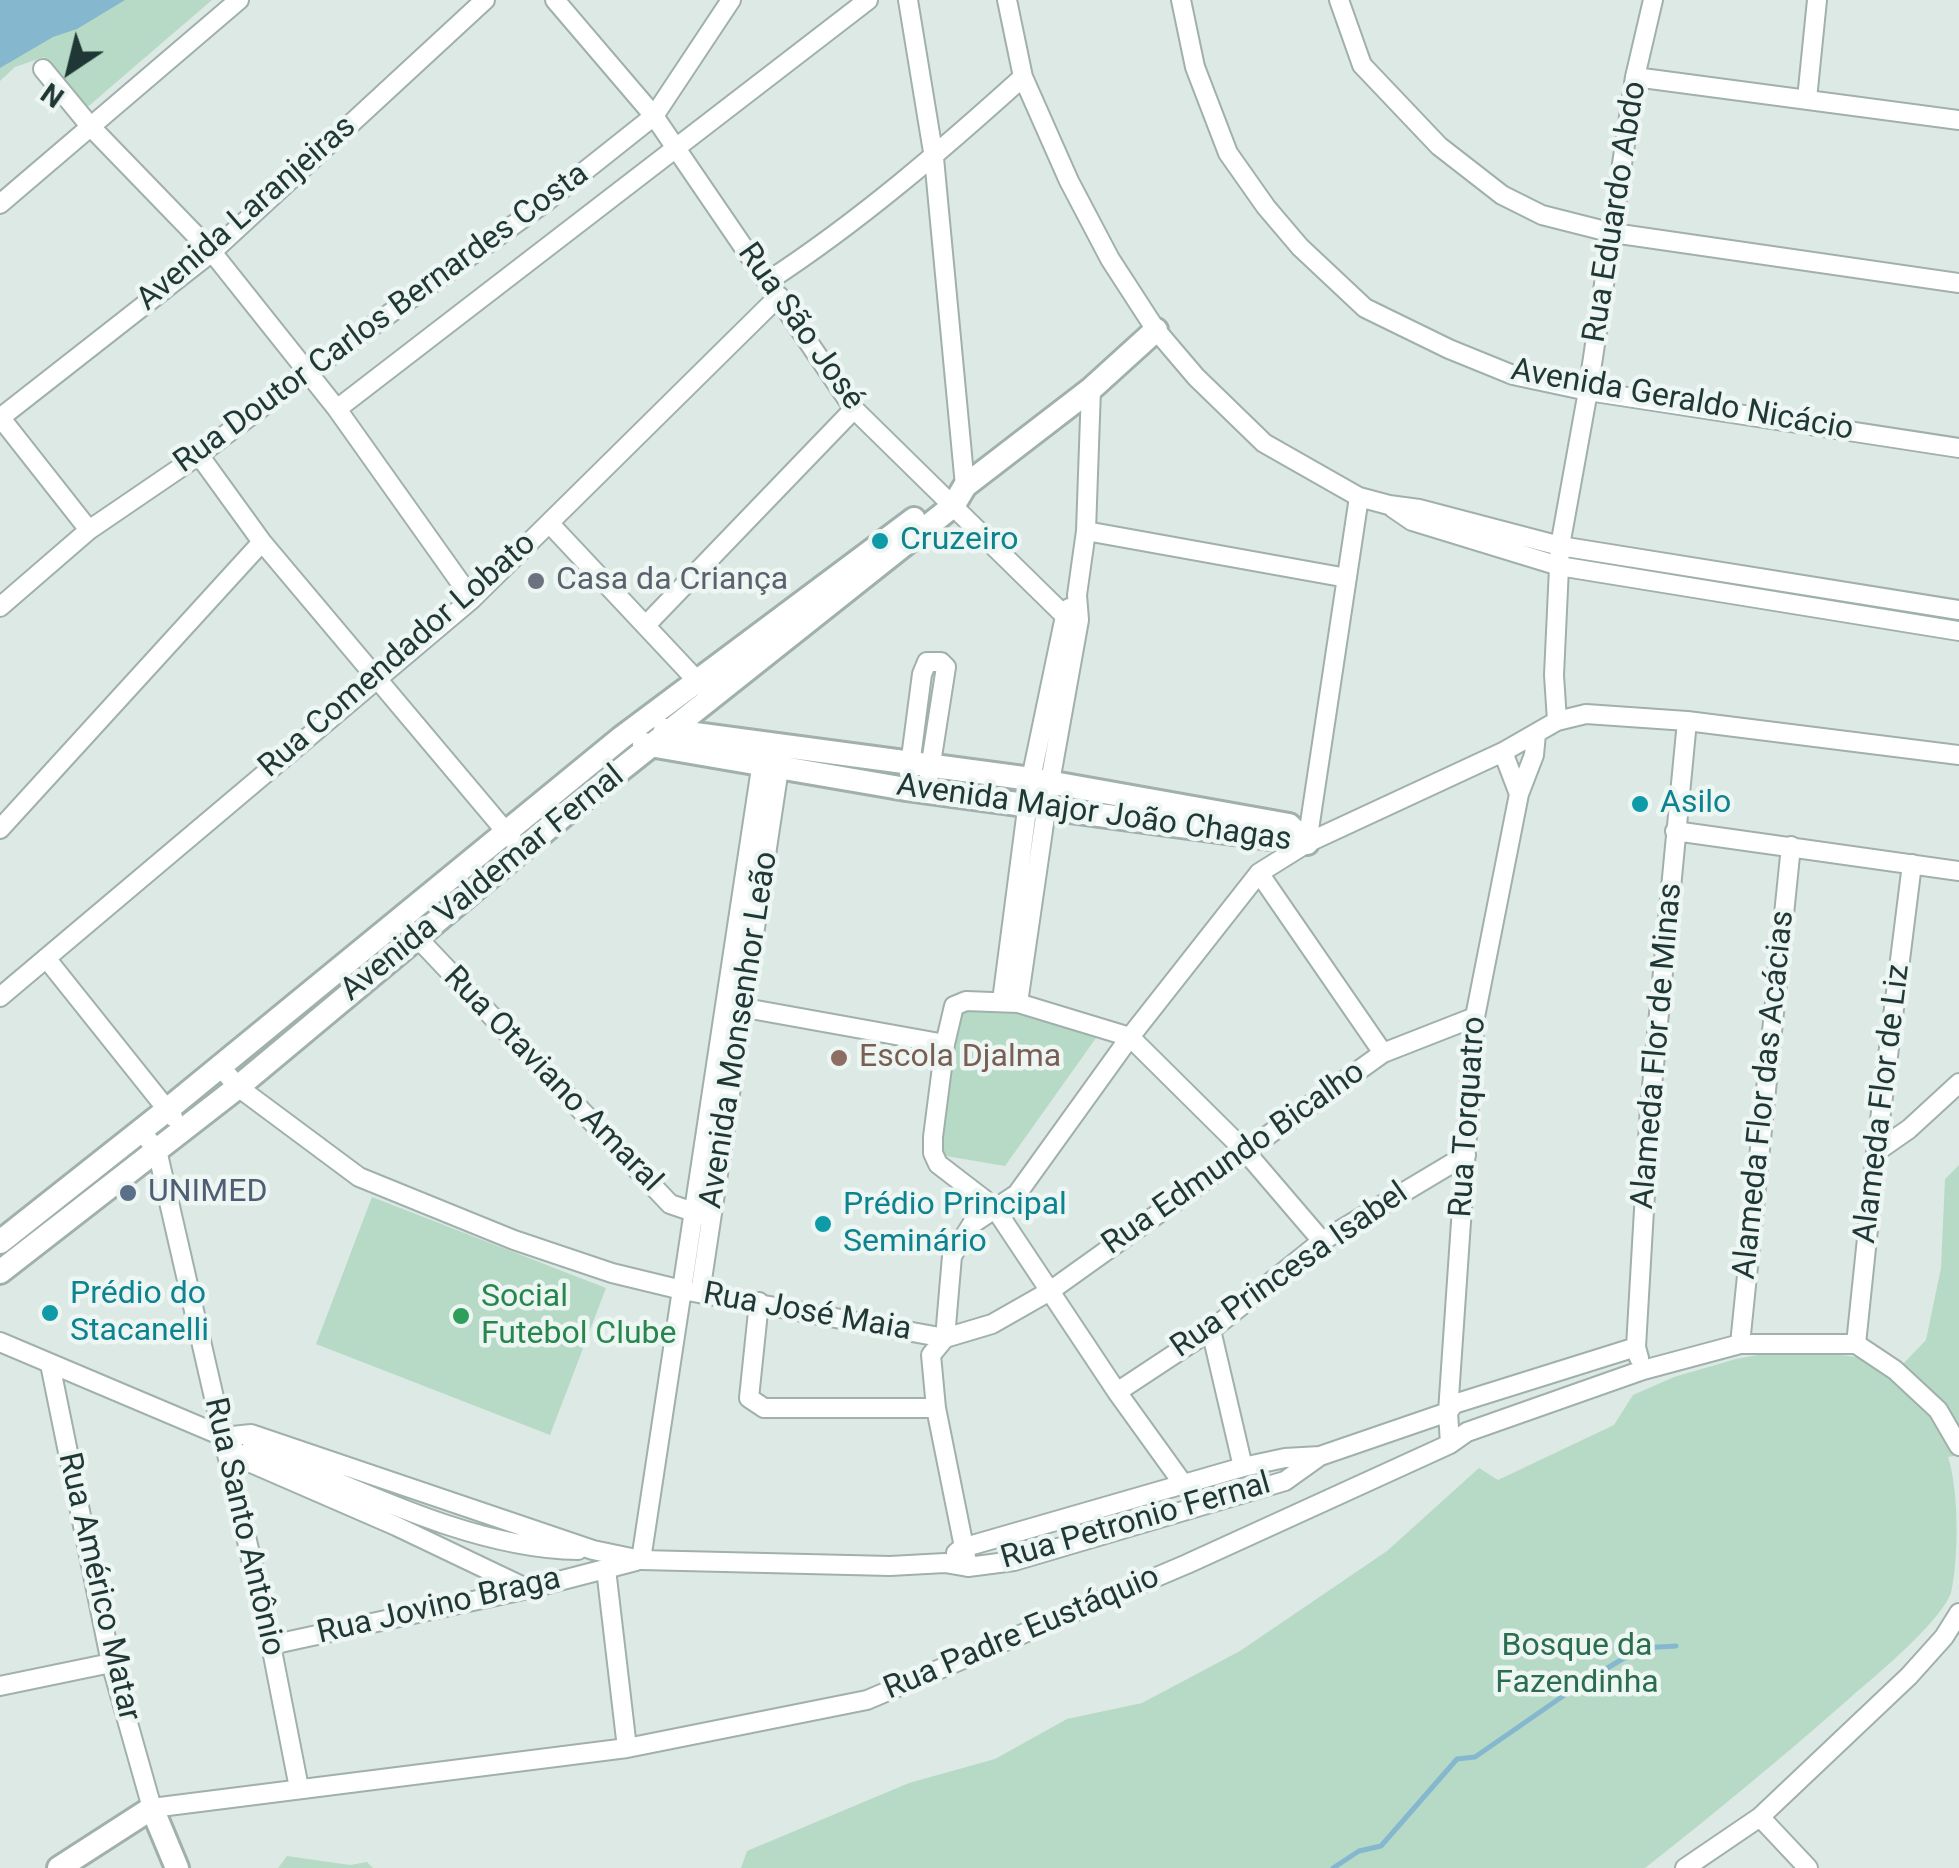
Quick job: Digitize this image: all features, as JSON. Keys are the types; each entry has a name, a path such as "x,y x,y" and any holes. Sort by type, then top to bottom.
{"street":[{"path":"0,204 239,0"},
{"name":"Avenida Laranjeiras","path":"0,417 212,252 485,0"},
{"name":"Rua São José","path":"556,0 654,116 854,410 956,495 1072,618"},
{"name":"Rua Doutor Carlos Bernardes Costa","path":"0,607 89,530 199,455 308,372 547,202 654,116 731,0"},
{"path":"337,409 868,0"},
{"path":"908,0 934,158 956,495"},
{"path":"1007,0 1023,77 1069,181 1110,258 1156,330 1196,377 1264,443 1359,497 1388,505 1412,521 1461,528 1506,541 1559,566 1959,631"},
{"name":"Avenida Geraldo Nicácio","path":"1181,0 1195,67 1228,153 1266,208 1300,247 1365,308 1449,350 1514,374 1588,391 1959,448"},
{"path":"1339,0 1362,65 1439,146 1502,195 1542,215 1613,233 1959,283"},
{"name":"Rua Eduardo Abdo","path":"1556,722 1554,676 1560,546 1636,77 1653,0"},
{"path":"1807,99 1818,0"},
{"path":"44,69 90,126 212,252 337,409 472,599"},
{"name":"Rua Comendador Lobato","path":"0,997 472,599 550,524 773,288 810,254 934,158 1023,77"},
{"path":"1636,77 1959,120"},
{"name":"Avenida Valdemar Fernal","path":"563,801 662,739 711,700 753,654 1092,389 1156,330"},
{"path":"1010,1002 1040,781 1086,532 1092,389"},
{"path":"647,624 854,410"},
{"path":"0,417 89,530"},
{"path":"199,455 262,542 515,842"},
{"path":"1306,843 1359,497"},
{"path":"550,524 698,678 711,700"},
{"path":"1086,532 1347,578"},
{"path":"1506,541 1560,546 1959,610"},
{"path":"0,829 262,542"},
{"name":"Avenida Valdemar Fernal","path":"6,1238 400,919 455,890 515,842 563,801 621,738 698,678 753,654"},
{"path":"916,790 946,667 934,661 927,662 922,674 920,764"},
{"path":"968,1568 936,1408 931,1354 945,1338 952,1256 972,1224 1017,1194 1130,1036 1259,873 1306,843 1503,752 1556,722 1586,714 1688,721 1959,755"},
{"name":"Alameda Flor de Minas","path":"1644,1370 1636,1346 1650,1106 1688,721"},
{"path":"641,724 662,739"},
{"name":"Rua Torquatro","path":"1450,1444 1448,1412 1475,1017 1536,734"},
{"path":"621,738 662,739"},
{"name":"Avenida Major João Chagas","path":"662,739 772,755 920,764 1040,781 1173,816 1306,843"},
{"path":"1503,752 1520,794"},
{"name":"Avenida Major João Chagas","path":"772,755 916,790 1038,806 1173,816"},
{"name":"Avenida Monsenhor Leão","path":"642,1560 691,1292 772,755"},
{"path":"1676,831 1959,871"},
{"name":"Alameda Flor das Acácias","path":"1740,1344 1791,846"},
{"name":"Alameda Flor de Liz","path":"1856,1344 1912,864"},
{"path":"1259,873 1383,1053"},
{"name":"Avenida Valdemar Fernal","path":"0,1272 238,1087 416,938 455,890"},
{"name":"Rua Otaviano Amaral","path":"400,919 670,1204 703,1215"},
{"path":"46,958 184,1130"},
{"path":"352,958 368,977"},
{"path":"310,992 327,1012"},
{"path":"1184,1485 994,1207 938,1164 933,1153 945,1044 954,1006 966,1002 1010,1002 1130,1036 1246,1152 1322,1240"},
{"path":"733,1006 945,1044"},
{"name":"Rua Edmundo Bicalho","path":"945,1338 992,1324 1050,1290 1383,1053 1475,1017"},
{"path":"268,1028 284,1047"},
{"name":"Rua José Maia","path":"219,1065 238,1087 360,1177 384,1189 612,1274 945,1338"},
{"path":"1876,1152 1909,1129 1959,1082"},
{"path":"141,1131 157,1150"},
{"name":"Rua Santo Antônio","path":"157,1150 271,1645 299,1788"},
{"name":"Rua Princesa Isabel","path":"1117,1392 1210,1330 1322,1240 1466,1154"},
{"path":"96,1167 112,1186"},
{"path":"54,1200 70,1220"},
{"path":"6,1238 28,1252"},
{"path":"758,1302 749,1398 764,1408 936,1408"},
{"path":"1210,1330 1243,1467"},
{"name":"Rua Petronio Fernal","path":"0,1342 222,1437 450,1526 539,1550 593,1550"},
{"name":"Rua Padre Eustáquio","path":"152,1808 627,1748 867,1700 1187,1564 1450,1444 1468,1432 1644,1370 1740,1344 1856,1344"},
{"path":"1856,1344 1895,1370 1938,1410 1959,1446"},
{"name":"Rua Petronio Fernal","path":"222,1437 251,1434 593,1550 642,1560 890,1566 945,1563 968,1568 1014,1561 1285,1480 1320,1456 1448,1412 1454,1404 1636,1346"},
{"name":"Rua Américo Matar","path":"50,1364 110,1663 152,1808"},
{"path":"1448,1412 1468,1432"},
{"name":"Rua Petronio Fernal","path":"222,1437 244,1460 528,1589"},
{"name":"Rua Petronio Fernal","path":"945,1563 962,1548 1243,1467 1320,1456"},
{"name":"Rua Petronio Fernal","path":"396,1526 450,1526"},
{"name":"Rua Petronio Fernal","path":"606,1568 642,1560"},
{"path":"606,1568 627,1748"},
{"name":"Rua Jovino Braga","path":"271,1645 606,1568"},
{"path":"1684,1868 1760,1817 1909,1676 1944,1637 1959,1613"},
{"path":"0,1686 110,1663"},
{"path":"59,1868 152,1808 177,1868"},
{"path":"1760,1817 1808,1868"}],"green space":[{"path":"0,0 212,0 84,110 44,57 15,67 0,81"},
{"path":"1016,1005 1092,1030 1096,1038 1005,1166 940,1155 936,1148 955,1011 961,1006"},
{"name":"Bosque da Fazendinha","path":"1959,1165 1959,1455 1948,1457 1957,1525 1951,1593 1934,1619 1891,1662 1645,1868 741,1868 747,1851 909,1783 995,1759 1067,1719 1142,1703 1240,1651 1387,1551 1479,1468 1498,1480 1614,1425 1633,1395 1674,1377 1785,1350 1902,1365 1926,1340 1941,1268 1945,1179"},
{"name":"Social Futebol Clube","path":"372,1197 606,1288 550,1435 316,1344"},
{"path":"287,1856 350,1865 367,1862 373,1868 278,1868"}],"water":[{"path":"0,0 125,0 0,68"}],"waterway":[{"path":"1333,1868 1359,1851 1381,1846 1457,1759 1475,1757 1579,1685 1641,1648 1676,1646"}],"place":[{"name":"Cruzeiro","path":"880,541"},
{"name":"Casa da Criança","path":"536,581"},
{"name":"Asilo","path":"1640,804"},
{"name":"Escola Djalma","path":"839,1058"},
{"name":"UNIMED","path":"128,1193"},
{"name":"Prédio Principal Seminário","path":"823,1224"},
{"name":"Prédio do Stacanelli","path":"50,1313"},
{"name":"Social Futebol Clube","path":"461,1316"}]}
